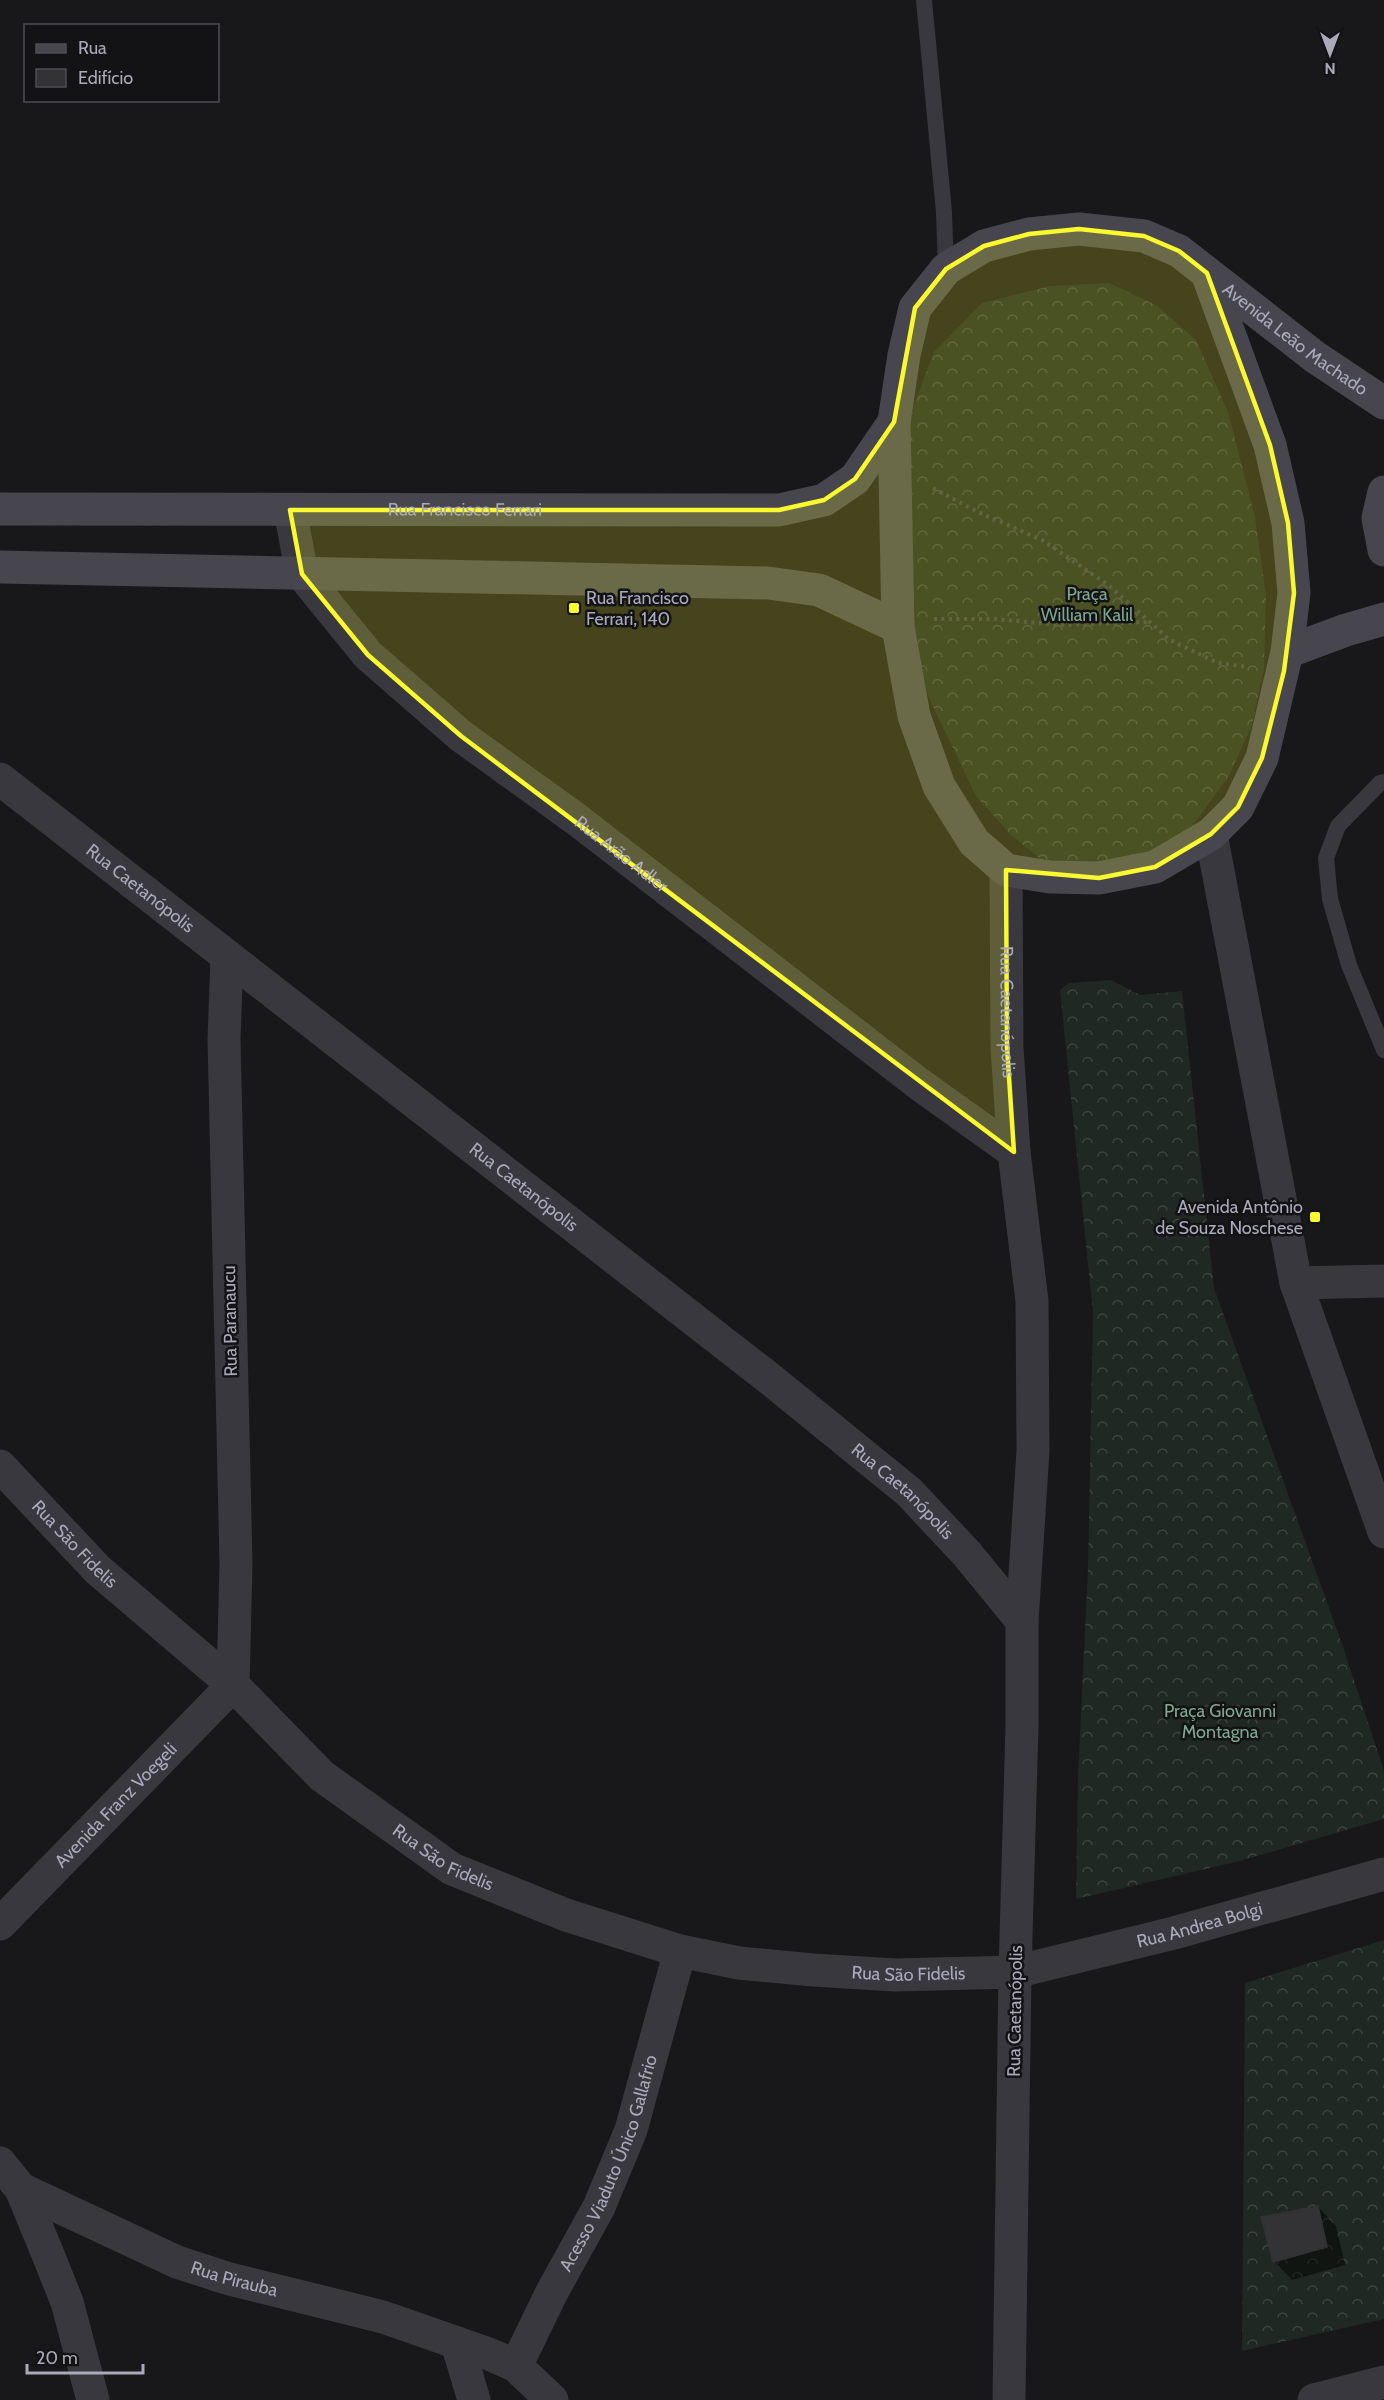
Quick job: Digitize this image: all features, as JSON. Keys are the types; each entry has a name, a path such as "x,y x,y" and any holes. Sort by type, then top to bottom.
{"main road":[{"path":"1079,229 1144,236 1179,251 1206,273 1270,445 1288,523 1294,593 1286,662 1262,758 1238,807 1211,834 1155,867 1099,878 1050,877 1006,870 974,842 939,786 914,716 898,627 894,422 904,355 915,308 946,269 984,246 1029,234 1079,229"},
{"name":"Avenida Leão Machado","path":"1206,273 1314,357 1384,404"},
{"name":"Rua Francisco Ferrari","path":"0,509 779,510 824,500 855,479 894,422"},
{"path":"1384,492 1378,519 1384,550"},
{"path":"0,567 768,583 819,590 898,627"},
{"path":"1286,662 1346,630 1384,619"}],"street":[{"name":"Rua Arão Adler","path":"290,510 302,574 369,656 461,736 576,819 919,1084 1014,1152"},
{"name":"Rua Caetanópolis","path":"0,779 770,1379 909,1492 967,1554 1022,1621"},
{"path":"1211,834 1296,1283 1384,1532"},
{"name":"Rua Caetanópolis","path":"1006,870 1007,1047 1014,1152 1032,1301 1033,1451 1022,1621 1009,2400"},
{"name":"Rua Paranaucu","path":"227,958 224,1039 236,1551 233,1685"},
{"path":"1296,1283 1384,1281"},
{"name":"Rua São Fidelis","path":"0,1466 98,1570 233,1685 322,1776 452,1869 566,1915 680,1951 739,1963 895,1975 1015,1972"},
{"name":"Avenida Franz Voegeli","path":"0,1924 233,1685"},
{"name":"Rua Andrea Bolgi","path":"1015,1972 1174,1933 1384,1874"},
{"name":"Acesso Viaduto Único Gallafrio","path":"516,2366 552,2292 599,2207 631,2130 680,1951"},
{"path":"0,2163 21,2188 67,2302 93,2400"},
{"name":"Rua Pirauba","path":"21,2188 177,2262 226,2278 383,2317 516,2366"},
{"path":"457,2343 474,2400"},
{"path":"516,2366 552,2400"},
{"path":"1314,2400 1384,2382"}],"lane":[{"path":"924,0 945,212 946,269"},
{"path":"1384,782 1380,783 1338,826 1326,858 1330,899 1349,965 1384,1050"}],"path":[{"path":"927,485 978,512 1042,540 1107,584 1170,640 1218,663 1286,662"},
{"path":"898,627 907,625 914,619 994,619 1060,625 1149,622"}],"highlighted area":[{"path":"1079,229 1144,236 1179,251 1207,273 1270,445 1288,523 1294,593 1284,671 1262,758 1238,807 1211,834 1155,867 1099,878 1006,870 1007,1047 1014,1152 461,736 368,655 302,574 290,510 779,510 824,500 855,479 894,422 915,308 946,269 984,246 1029,234"}],"green space":[{"name":"Praça William Kalil","path":"1109,283 1156,305 1196,340 1228,412 1255,517 1266,595 1264,668 1252,725 1229,776 1188,832 1133,862 1044,862 1011,835 976,796 928,696 907,625 907,423 934,352 982,303 1050,286"},
{"name":"Praça Giovanni Montagna","path":"1111,980 1140,995 1182,991 1214,1288 1342,1644 1384,1771 1384,1819 1240,1861 1076,1899 1078,1775 1088,1568 1093,1313 1060,990 1069,983"},
{"path":"1384,1940 1384,2319 1242,2351 1245,1983"}],"building":[{"path":"1318,2206 1327,2247 1273,2262 1261,2217"}],"place":[{"name":"Rua Francisco Ferrari, 140","path":"574,608"},
{"name":"Avenida Antônio de Souza Noschese","path":"1315,1217"}]}
